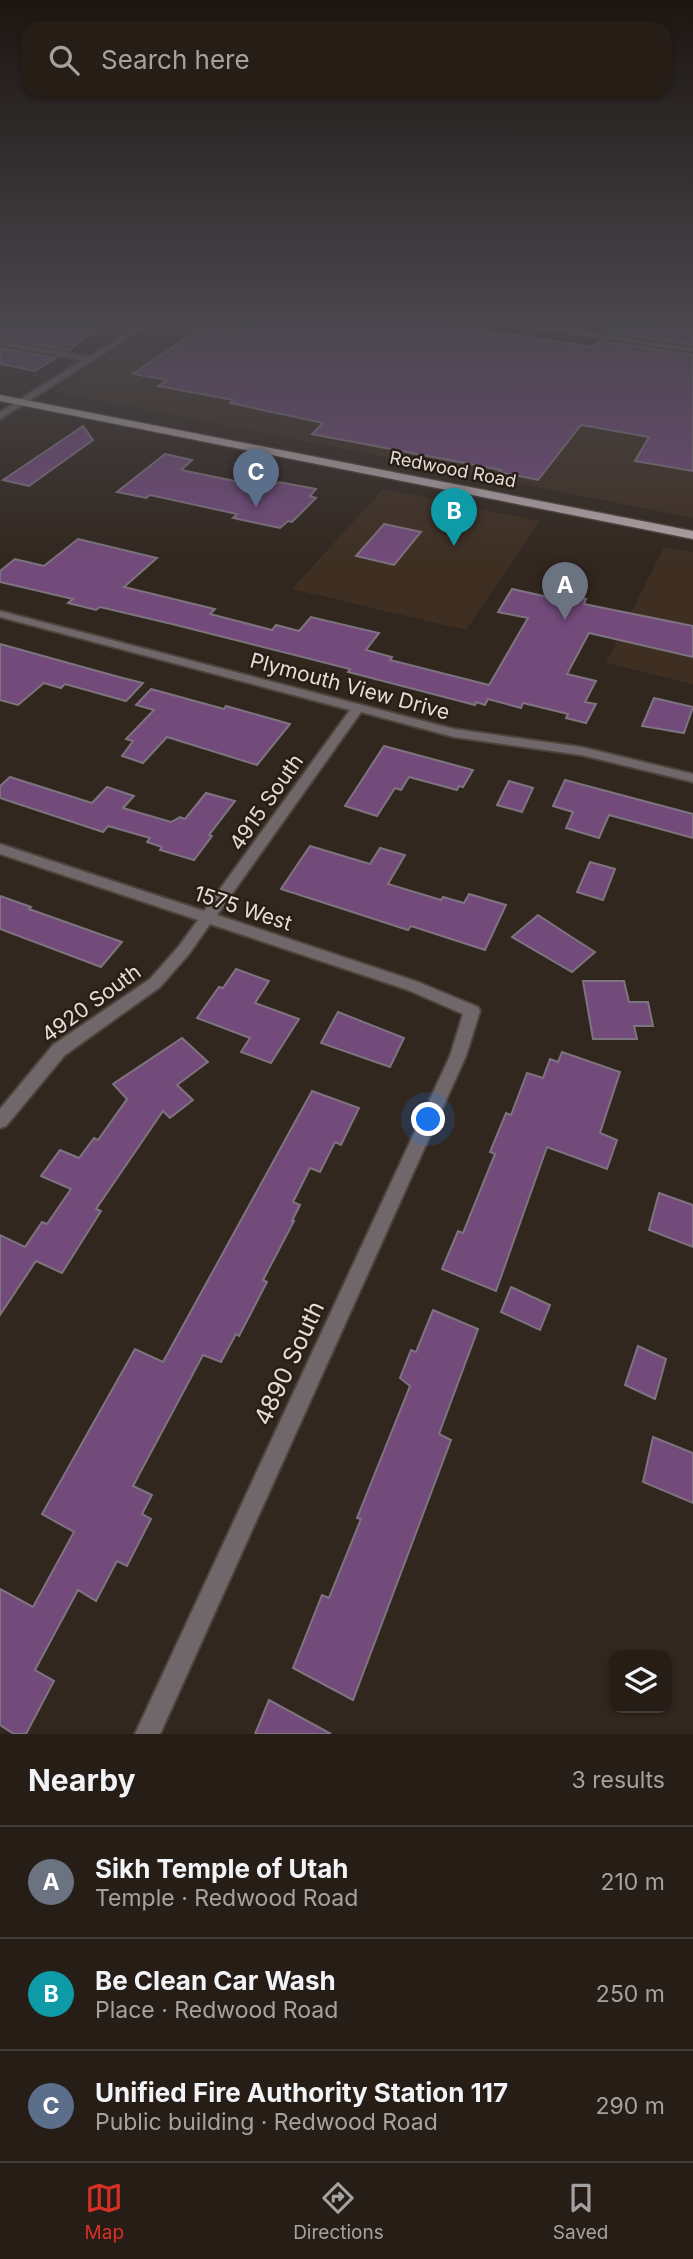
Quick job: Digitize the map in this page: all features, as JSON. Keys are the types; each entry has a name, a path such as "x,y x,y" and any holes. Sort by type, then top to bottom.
{"main road":[{"name":"Redwood Road","path":"22,402 693,535"}],"street":[{"path":"0,416 22,402"},
{"name":"Plymouth View Drive","path":"0,614 454,733 581,751 693,778"},
{"name":"4915 South","path":"208,919 358,709"},
{"name":"1575 West","path":"0,849 414,986 472,1012"},
{"name":"4920 South","path":"0,1121 46,1062 73,1039 131,1002 155,983 208,919"},
{"name":"4890 South","path":"147,1734 458,1056 472,1012"}],"shaded area":[{"path":"106,402 693,402 693,518"},
{"path":"383,489 540,521 466,630 292,589"},
{"path":"664,547 693,552 693,684 606,663"}],"building":[{"path":"693,402 693,471 635,461 649,437 581,425 538,480 499,472 501,470 312,434 323,423 230,403"},
{"path":"83,426 93,440 29,486 3,480"},
{"path":"165,454 192,460 181,470 264,487 269,483 279,482 316,489 310,496 316,498 292,522 288,521 280,528 233,518 237,514 150,495 146,498 117,492"},
{"path":"384,524 421,532 394,565 356,556"},
{"path":"78,539 157,558 124,587 215,609 210,614 272,630 276,625 299,631 311,617 379,633 366,650 392,657 390,660 489,685 528,618 498,612 512,589 557,599 560,593 586,599 584,604 693,626 693,657 589,633 567,674 596,681 585,702 596,704 586,723 566,718 568,714 523,703 521,708 488,699 485,705 476,702 475,705 348,672 350,669 100,607 96,610 68,603 73,599 0,582 0,571 15,559 44,566"},
{"path":"0,644 143,683 126,701 65,684 61,688 44,683 18,705 0,700"},
{"path":"151,689 290,724 257,765 167,737 143,763 122,756 133,741 126,739 154,710 136,705"},
{"path":"654,698 693,707 684,733 642,726"},
{"path":"384,746 473,770 463,787 459,786 457,790 409,777 401,790 395,788 377,816 345,806"},
{"path":"10,777 92,803 107,787 134,796 123,808 171,822 180,817 185,819 206,793 235,801 194,860 160,850 162,847 147,842 150,838 108,826 103,832 0,798 0,786"},
{"path":"565,780 693,814 693,838 609,815 599,838 566,828 573,812 553,806"},
{"path":"509,781 533,788 522,812 497,805"},
{"path":"310,846 370,864 380,848 405,855 388,884 441,900 443,897 464,903 469,894 506,905 485,950 411,926 408,930 281,889"},
{"path":"590,862 615,869 603,900 577,892"},
{"path":"0,896 122,942 101,967 0,929"},
{"path":"538,915 595,952 572,972 512,937"},
{"path":"236,969 269,981 255,1003 299,1019 271,1063 241,1052 250,1038 197,1018"},
{"path":"583,981 624,981 629,1002 648,1002 653,1026 634,1026 637,1039 593,1039"},
{"path":"338,1012 404,1038 390,1067 321,1043"},
{"path":"182,1038 208,1062 177,1085 193,1100 170,1118 163,1111 96,1209 101,1211 62,1273 36,1261 0,1315 0,1235 25,1247 42,1222 47,1224 71,1189 41,1176 60,1150 79,1158 94,1138 98,1140 127,1099 113,1084"},
{"path":"562,1052 620,1072 600,1133 617,1140 607,1169 547,1147 496,1291 442,1269 458,1231 463,1233 495,1154 490,1152 506,1113 511,1115 527,1073 543,1078 550,1059 558,1062"},
{"path":"312,1091 359,1108 341,1145 335,1142 320,1172 310,1168 293,1202 300,1205 294,1221 263,1280 267,1282 239,1336 236,1334 221,1362 203,1355 133,1486 152,1495 142,1514 151,1519 127,1566 117,1561 96,1601 78,1590 35,1670 54,1681 26,1734 14,1734 0,1725 0,1589 33,1607 74,1532 42,1514 135,1349 163,1362"},
{"path":"659,1193 693,1205 693,1247 649,1230"},
{"path":"511,1287 550,1305 540,1330 501,1312"},
{"path":"433,1310 478,1329 439,1434 451,1440 353,1700 293,1668 322,1595 329,1598 361,1519 357,1518 410,1386 400,1378 411,1350 416,1352"},
{"path":"638,1346 666,1359 655,1399 625,1385"},
{"path":"653,1437 693,1453 693,1503 643,1482"},
{"path":"269,1700 331,1734 255,1734"}],"place":[{"name":"Unified Fire Authority Station 117","path":"256,507"},
{"name":"Be Clean Car Wash","path":"454,546"},
{"name":"Sikh Temple of Utah","path":"565,620"}]}
